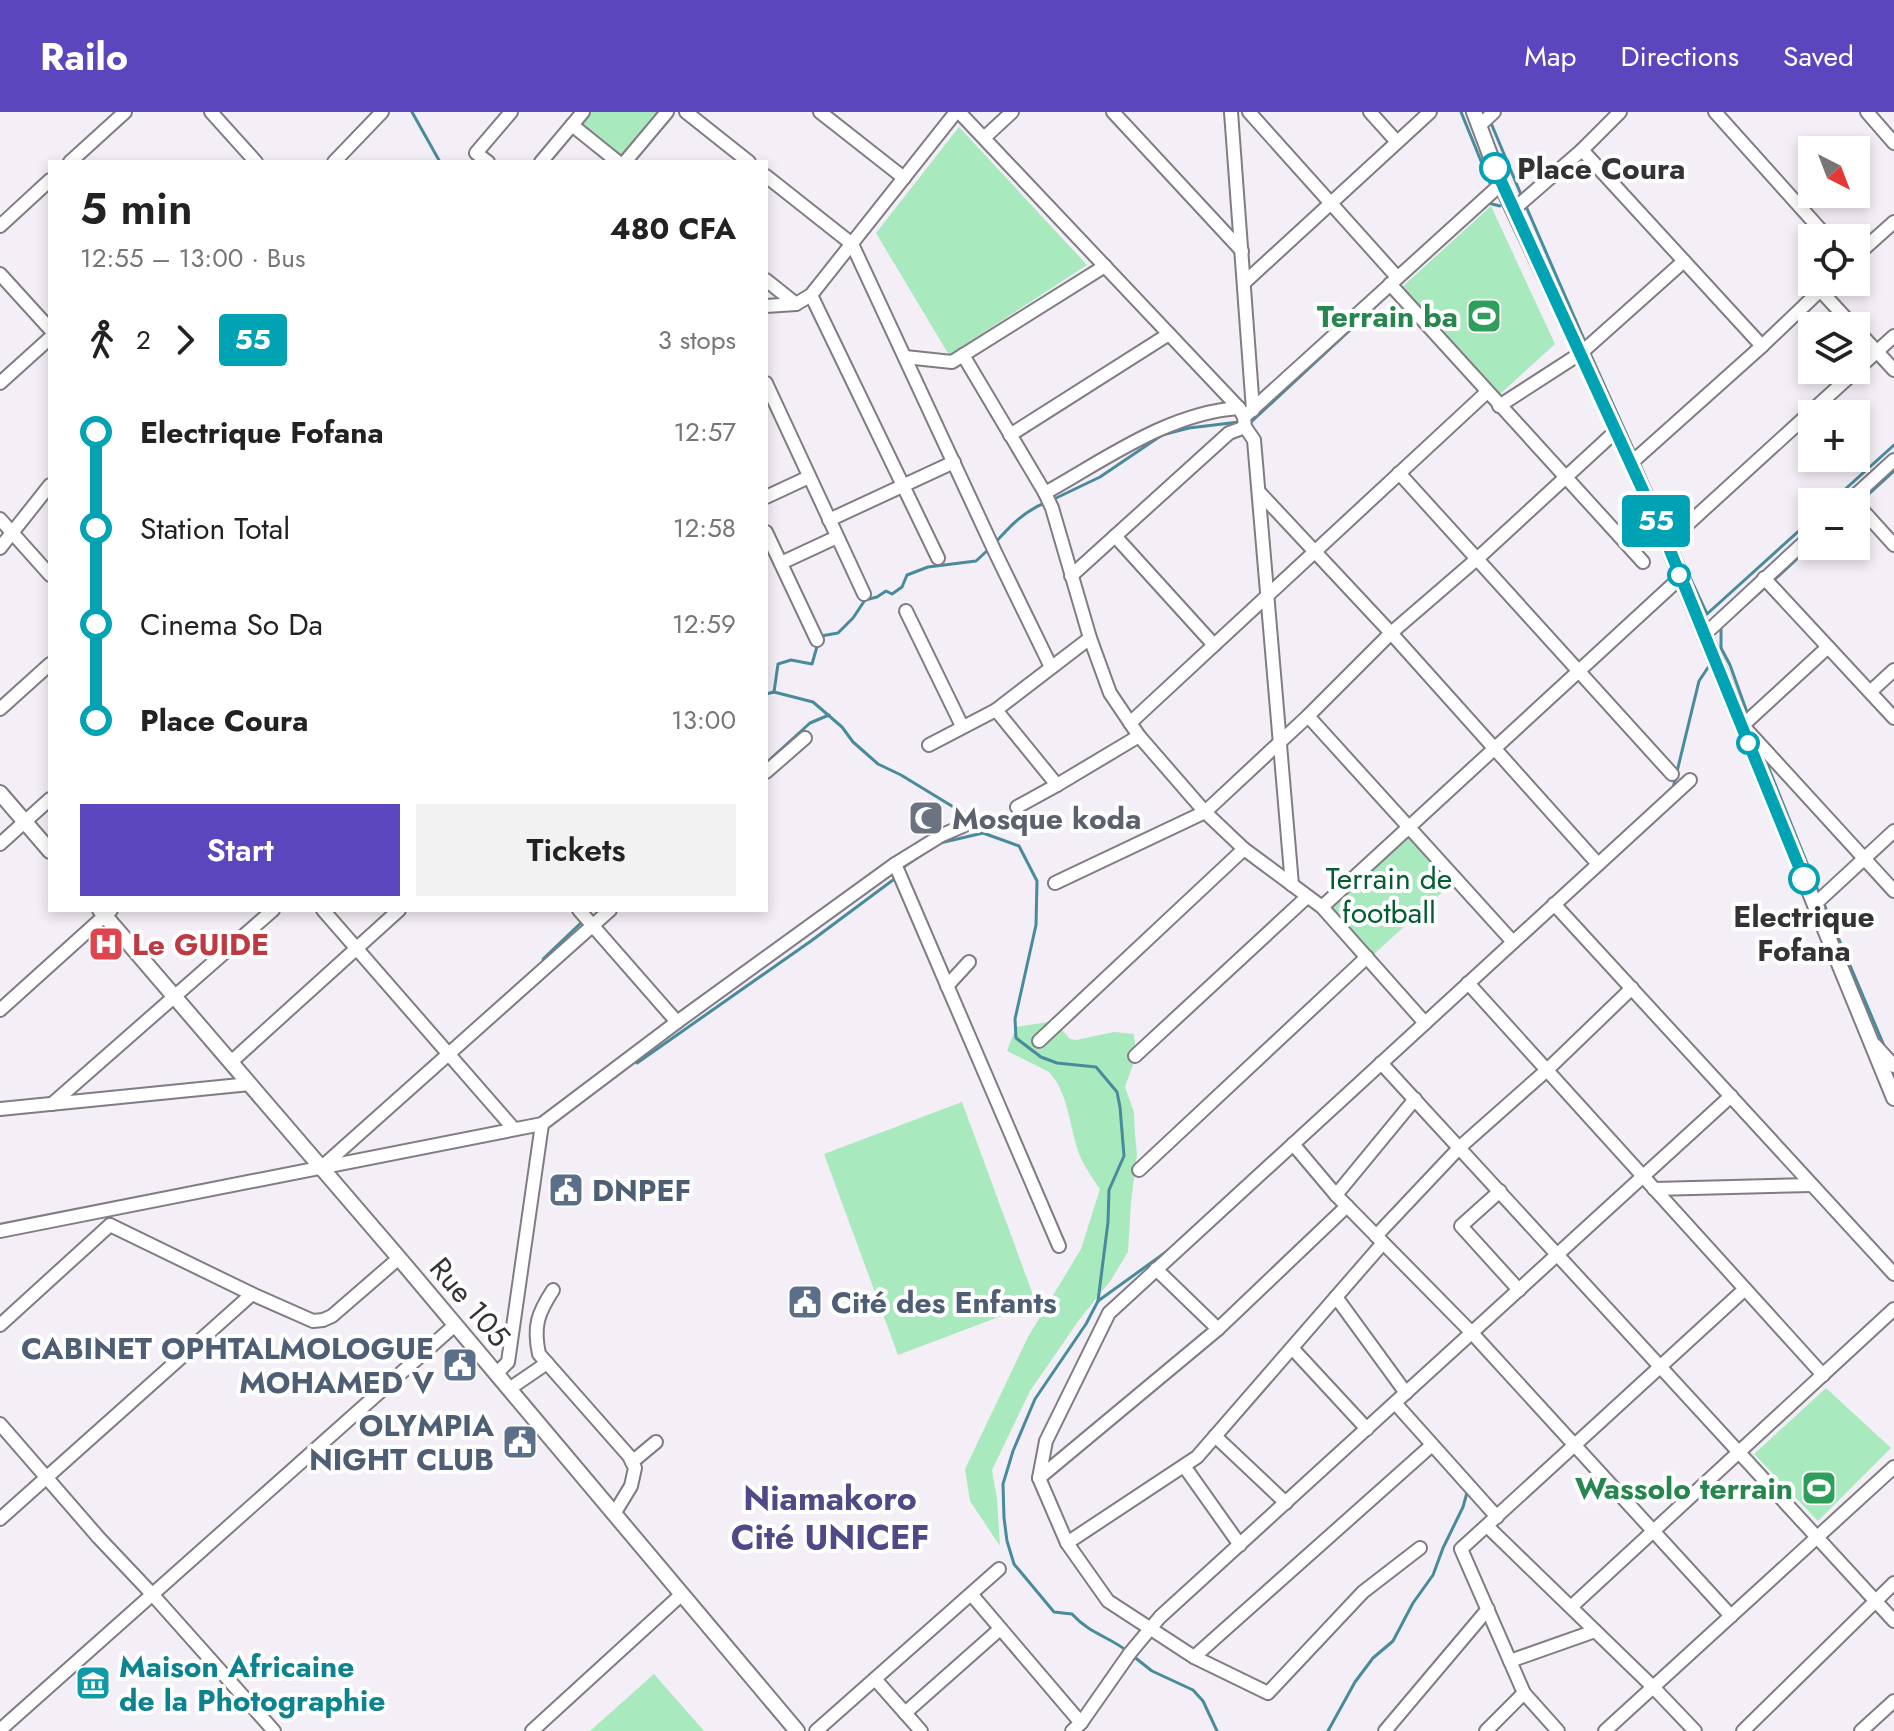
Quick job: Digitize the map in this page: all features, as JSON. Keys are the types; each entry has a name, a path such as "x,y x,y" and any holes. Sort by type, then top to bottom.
{"street":[{"path":"72,160 125,112"},
{"path":"211,112 251,160"},
{"path":"336,160 382,112"},
{"path":"485,160 476,153 511,112"},
{"path":"543,160 583,112"},
{"path":"627,160 667,112"},
{"path":"686,112 746,160"},
{"path":"820,112 904,178"},
{"path":"768,306 796,304 811,295 958,112 985,137 1245,416"},
{"path":"985,137 1012,112"},
{"path":"1113,112 1242,251"},
{"path":"1231,112 1245,282 1245,416 1254,440 1292,885"},
{"path":"1249,112 1330,203 1499,406 1643,562"},
{"path":"1370,112 1397,142"},
{"path":"1245,282 1430,112"},
{"path":"1494,112 1476,119 1501,184 1667,543 1894,1098"},
{"path":"1513,210 1620,112"},
{"path":"1715,112 1815,224"},
{"path":"1867,112 1894,143"},
{"path":"572,125 616,160"},
{"path":"1582,150 1762,346"},
{"path":"768,178 852,244 1051,667"},
{"path":"0,226 48,182"},
{"path":"1071,576 1501,184"},
{"path":"1870,243 1894,222"},
{"path":"1499,406 1581,353 1684,261"},
{"path":"905,357 952,362 1105,266"},
{"path":"0,274 48,327"},
{"path":"768,282 796,304"},
{"path":"811,295 938,558"},
{"path":"1630,464 1814,296"},
{"path":"1010,435 1169,334"},
{"path":"1667,543 1894,336"},
{"path":"0,383 48,340"},
{"path":"1870,344 1894,370"},
{"path":"963,355 1052,508 1090,638 1110,693 1130,723 1205,812 1244,849 1322,907 1425,1023"},
{"path":"1130,723 1487,392"},
{"path":"770,404 809,477 864,594"},
{"path":"1045,493 1159,428 1217,410 1245,416"},
{"path":"1055,883 1205,812 1391,633 1616,431"},
{"path":"1867,488 1894,460"},
{"path":"829,520 954,462"},
{"path":"1399,473 1672,774"},
{"path":"768,496 809,477"},
{"path":"0,548 48,488"},
{"path":"1259,492 1391,633 1598,864"},
{"path":"0,519 48,573"},
{"path":"1870,520 1894,545"},
{"path":"768,536 817,640"},
{"path":"1115,536 1214,645"},
{"path":"781,563 837,537"},
{"path":"1704,635 1798,548"},
{"path":"1322,907 1680,578"},
{"path":"1764,578 1894,718"},
{"path":"906,611 962,726"},
{"path":"929,745 996,710 1090,638"},
{"path":"1742,726 1828,647"},
{"path":"0,709 48,666"},
{"path":"1870,692 1894,670"},
{"path":"996,710 1057,785"},
{"path":"1308,716 1513,942"},
{"path":"1742,726 1894,891"},
{"path":"1017,807 1139,736"},
{"path":"768,770 805,738"},
{"path":"1420,1548 1363,1592 1268,1693 1194,1657 1108,1601 1067,1543 1039,1478 1046,1441 1109,1313 1690,780"},
{"path":"0,793 48,849"},
{"path":"0,844 48,801"},
{"path":"0,1231 542,1124 895,864 963,826"},
{"path":"1814,905 1894,831"},
{"path":"1039,1041 1244,849"},
{"path":"895,864 1059,1246"},
{"path":"1135,1056 1307,897"},
{"path":"1554,904 1894,1274"},
{"path":"0,1010 105,912"},
{"name":"Rue 105","path":"105,912 797,1731"},
{"path":"52,1104 271,912"},
{"path":"325,912 514,1129"},
{"path":"231,1062 397,912"},
{"path":"581,912 677,1022"},
{"path":"321,1167 608,912"},
{"path":"1139,1170 1367,957"},
{"path":"947,986 969,962"},
{"path":"1468,983 1823,1375"},
{"path":"1067,1543 1197,1457 1336,1297 1380,1240 1460,1147 1547,1070 1632,988"},
{"path":"1868,1038 1894,1066"},
{"path":"1381,1063 1894,1621"},
{"path":"3,1106 250,1084"},
{"path":"971,1594 1077,1727 1160,1617 1731,1096"},
{"path":"1336,1195 1415,1099"},
{"path":"496,1374 508,1362 542,1124"},
{"path":"1293,1144 1336,1195 1472,1333 1731,1616"},
{"path":"1654,1189 1812,1185"},
{"path":"1500,1191 1461,1226 1519,1290"},
{"path":"1039,1478 1218,1329 1347,1206"},
{"path":"109,1209 110,1225"},
{"path":"110,1225 313,1321 332,1316 399,1258"},
{"path":"0,1325 110,1225"},
{"path":"1156,1269 1218,1329"},
{"path":"1558,1731 1524,1693 1461,1549 1745,1289"},
{"path":"553,1290 537,1319 535,1337 539,1354 629,1456 635,1468 631,1486 614,1514"},
{"path":"0,1519 252,1294"},
{"path":"1336,1297 1406,1393"},
{"path":"1571,1607 1894,1309"},
{"path":"0,1730 455,1325"},
{"path":"1292,1348 1367,1429"},
{"path":"509,1389 547,1363"},
{"path":"1395,1403 1492,1521 1571,1607 1695,1731"},
{"path":"0,1424 274,1731"},
{"path":"1215,1436 1286,1503"},
{"path":"632,1462 656,1442"},
{"path":"1194,1657 1432,1445"},
{"path":"1184,1466 1240,1545"},
{"path":"1605,1731 1894,1467"},
{"path":"816,1731 999,1569"},
{"path":"1743,1731 1894,1583"},
{"path":"532,1731 682,1594"},
{"path":"1385,1731 1488,1609"},
{"path":"905,1713 1000,1629"},
{"path":"1510,1661 1595,1631"},
{"path":"875,1679 921,1731"},
{"path":"1486,1731 1524,1693"},
{"path":"1861,1731 1894,1701"}],"green space":[{"path":"587,112 661,112 622,160 577,124"},
{"path":"959,127 1087,265 949,355 876,233"},
{"name":"Terrain ba","path":"1491,206 1555,344 1499,395 1401,288"},
{"name":"Terrain de football","path":"1407,833 1450,885 1374,954 1328,906"},
{"path":"1054,1021 1070,1039 1076,1040 1114,1032 1134,1034 1136,1056 1125,1087 1134,1112 1137,1154 1128,1252 1030,1391 992,1470 1000,1546 970,1501 965,1469 1028,1337 1081,1249 1100,1189 1080,1156 1056,1081 1049,1072 1007,1051 1016,1027"},
{"path":"962,1102 1036,1303 898,1355 824,1154"},
{"name":"Wassolo terrain","path":"1826,1388 1891,1448 1818,1521 1754,1454"},
{"path":"654,1674 704,1731 590,1731"}],"waterway":[{"path":"412,112 439,160"},
{"path":"1225,112 1226,123"},
{"path":"1461,112 1492,188"},
{"path":"1491,123 1522,197"},
{"path":"1488,203 1500,206"},
{"path":"1525,204 1586,344"},
{"path":"1251,422 1392,291"},
{"path":"1589,351 1635,453"},
{"path":"1054,499 1100,477 1162,435 1189,428 1239,422"},
{"path":"1846,488 1894,445"},
{"path":"1638,460 1654,497"},
{"path":"1870,493 1894,471"},
{"path":"994,544 1024,514 1047,502"},
{"path":"1680,556 1707,614 1798,532"},
{"path":"821,636 838,633 865,600 886,591 892,594 902,587 907,575 928,567 976,561 989,549"},
{"path":"1773,581 1798,558"},
{"path":"1717,653 1721,648 1721,627 1767,586"},
{"path":"774,692 778,664 791,660 812,664 818,643"},
{"path":"1721,648 1748,715"},
{"path":"1673,788 1699,681 1711,663"},
{"path":"768,694 774,692 813,702 878,764 978,822 983,833 1019,846 1037,881 1036,925 1015,1019 1016,1038 1041,1057 1057,1063 1096,1067 1117,1092 1124,1156 1109,1190 1098,1301 1035,1399 1003,1484 1007,1541 1014,1564 1054,1612 1072,1614 1127,1651"},
{"path":"768,761 810,723 829,715"},
{"path":"1765,759 1819,893"},
{"path":"940,843 983,833"},
{"path":"902,871 924,853"},
{"path":"637,1063 897,877"},
{"path":"1824,904 1885,1048"},
{"path":"543,959 584,920"},
{"path":"1098,1301 1166,1252"},
{"path":"1328,1731 1355,1682 1373,1658 1393,1641 1413,1603 1433,1575 1468,1489"},
{"path":"1133,1656 1152,1671 1193,1690 1203,1701 1217,1731"}],"bus line":[{"name":"55","path":"1495,168 1667,543 1804,879"}],"place":[{"name":"Place Coura","path":"1495,168"},
{"name":"Terrain ba","path":"1484,316"},
{"name":"Mosque koda","path":"926,818"},
{"name":"Electrique Fofana","path":"1804,879"},
{"name":"Le GUIDE","path":"106,944"},
{"name":"DNPEF","path":"566,1190"},
{"name":"Cité des Enfants","path":"805,1302"},
{"name":"CABINET OPHTALMOLOGUE MOHAMED V","path":"460,1365"},
{"name":"OLYMPIA NIGHT CLUB","path":"520,1442"},
{"name":"Wassolo terrain","path":"1819,1488"},
{"name":"Maison Africaine de la Photographie","path":"93,1683"}],"district":[{"name":"Niamakoro Cité UNICEF","path":"830,1518"}]}
